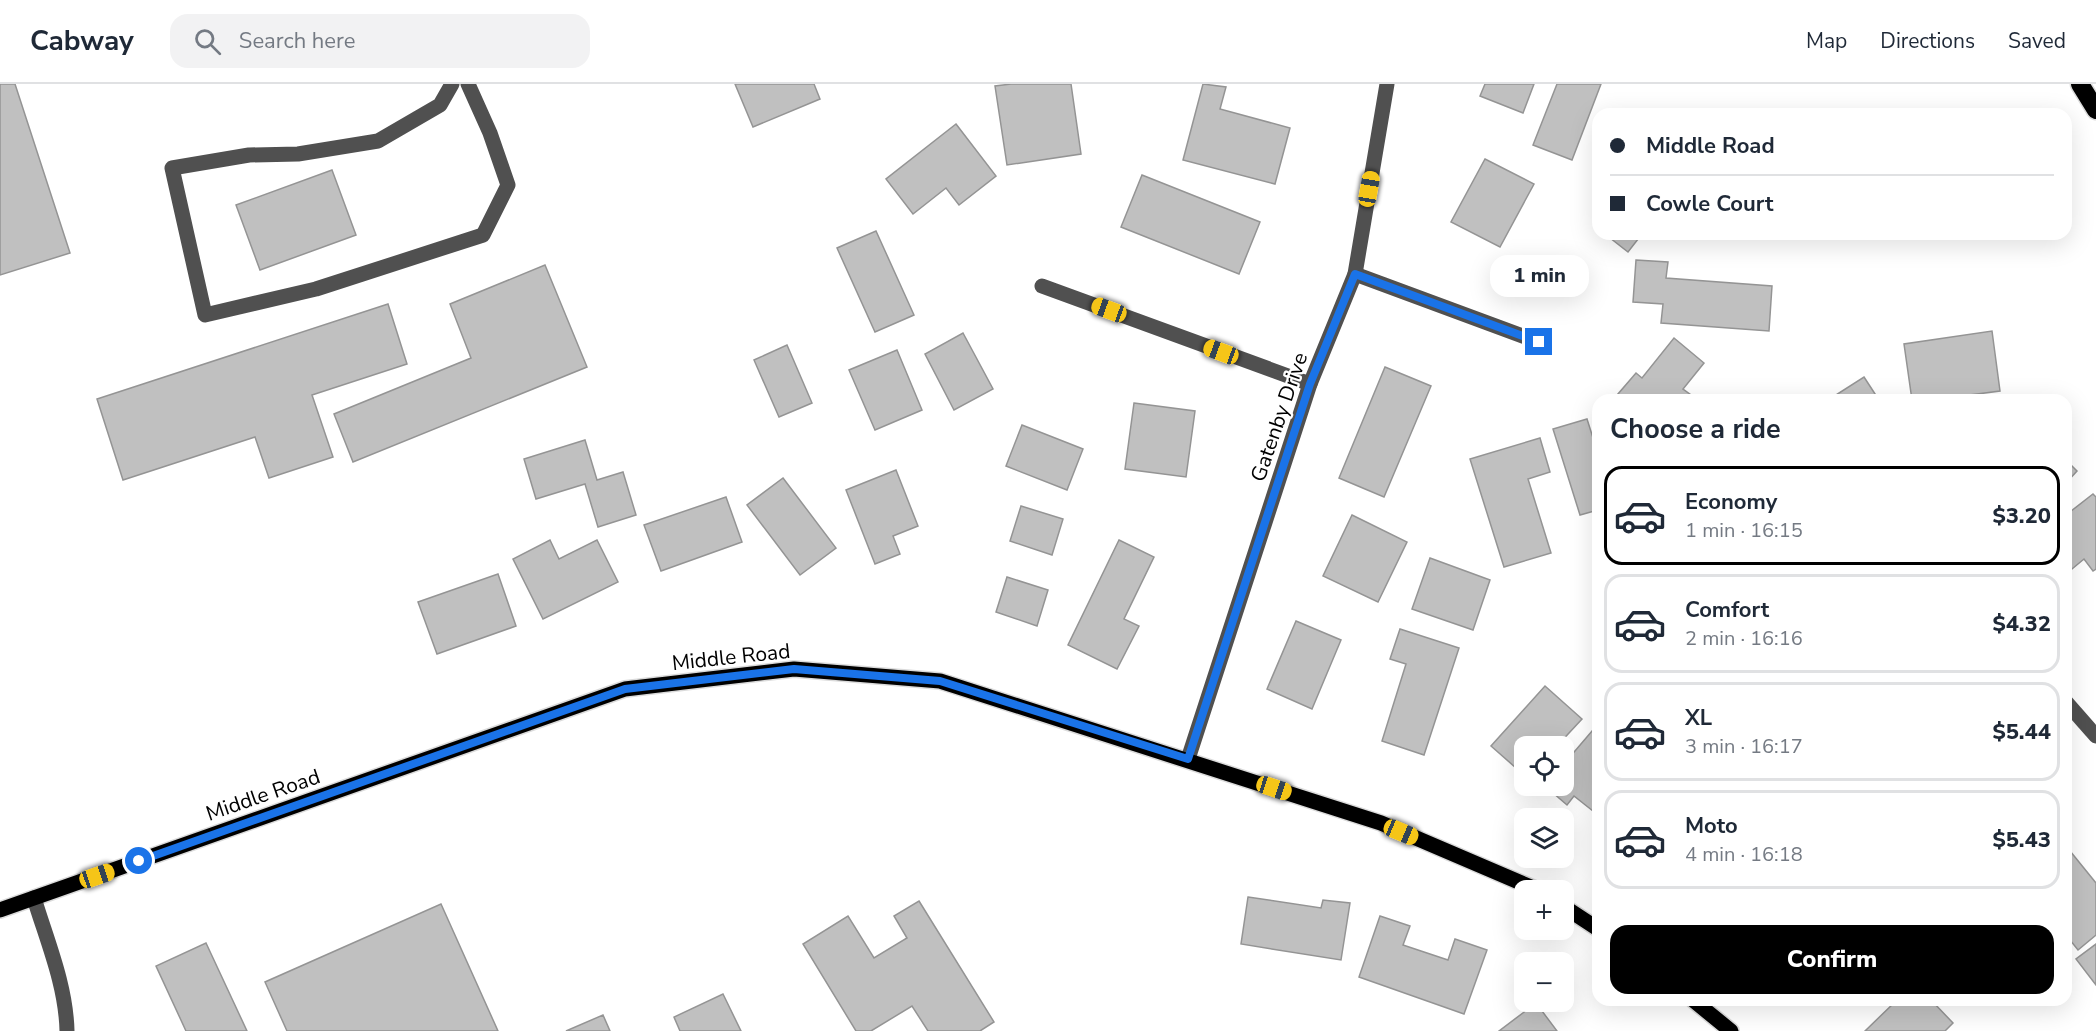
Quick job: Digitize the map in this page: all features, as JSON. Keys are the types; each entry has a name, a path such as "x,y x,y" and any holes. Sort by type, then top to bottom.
{"highway":[{"path":"2080,84 2096,110"},
{"path":"2091,84 2096,91"}],"main road":[{"name":"Middle Road","path":"0,910 625,689 794,669 940,681 1381,823 1514,880"},
{"path":"1574,913 1592,925"},
{"path":"1700,1006 1731,1031"}],"street":[{"path":"452,84 440,105 378,141 298,154 249,155 172,168 205,315 316,289 483,235 508,185 490,133 468,84"},
{"name":"Gatenby Drive","path":"1188,759 1310,384 1355,274 1387,84"},
{"path":"1355,274 1539,342"},
{"path":"1042,286 1310,384"},
{"path":"2072,709 2096,736"},
{"path":"34,898 60,982 67,1031"}],"building":[{"path":"0,84 15,84 70,253 0,275"},
{"path":"735,84 814,84 820,99 753,127"},
{"path":"1071,84 1081,154 1007,165 995,86"},
{"path":"1203,84 1226,87 1220,109 1290,128 1275,184 1183,160"},
{"path":"1485,84 1534,84 1523,113 1480,96"},
{"path":"1557,84 1601,84 1572,160 1533,145"},
{"path":"956,124 996,176 959,205 946,188 913,214 886,179"},
{"path":"1485,159 1534,184 1500,247 1451,222"},
{"path":"332,170 356,235 260,270 236,205"},
{"path":"1142,175 1260,222 1239,274 1121,227"},
{"path":"876,231 914,315 875,332 837,248"},
{"path":"1613,240 1637,240 1628,252"},
{"path":"1636,260 1668,262 1666,278 1772,286 1769,331 1661,323 1663,304 1633,302"},
{"path":"545,265 587,367 353,462 334,414 471,358 450,304"},
{"path":"388,304 407,364 312,395 333,457 269,478 255,437 123,480 97,399"},
{"path":"1992,331 2000,391 1977,394 1911,394 1904,344"},
{"path":"963,333 993,389 954,410 925,354"},
{"path":"1674,338 1704,363 1683,389 1690,394 1618,394 1636,373 1642,378"},
{"path":"787,345 812,403 779,417 754,360"},
{"path":"897,350 922,410 875,430 849,370"},
{"path":"1385,367 1431,386 1384,497 1339,478"},
{"path":"1864,377 1875,394 1837,394"},
{"path":"1134,403 1195,411 1186,477 1125,469"},
{"path":"1587,419 1592,435 1592,512 1580,515 1553,429"},
{"path":"1022,425 1083,449 1067,490 1006,466"},
{"path":"1540,438 1550,472 1528,479 1551,553 1504,567 1470,459"},
{"path":"585,440 597,480 623,472 636,515 598,527 585,484 536,499 524,459"},
{"path":"2072,466 2077,471 2072,476"},
{"path":"896,470 918,526 893,536 900,554 875,564 846,490"},
{"path":"783,478 836,548 800,575 747,505"},
{"path":"2093,494 2096,497 2096,569 2093,571 2084,559 2072,569 2072,510"},
{"path":"726,497 742,542 661,571 644,525"},
{"path":"1021,506 1063,519 1052,555 1010,541"},
{"path":"1352,515 1407,542 1378,602 1323,576"},
{"path":"550,540 559,559 597,540 618,582 543,619 513,559"},
{"path":"1119,540 1154,557 1124,619 1139,626 1117,669 1068,645"},
{"path":"1430,558 1490,580 1473,630 1412,609"},
{"path":"498,574 516,626 437,654 418,602"},
{"path":"1007,577 1048,590 1037,626 996,612"},
{"path":"1296,621 1341,640 1312,709 1267,689"},
{"path":"1400,629 1459,648 1424,755 1382,741 1406,664 1390,659"},
{"path":"1545,686 1582,719 1566,736 1514,736 1514,766 1491,746"},
{"path":"1592,731 1592,810 1574,796 1574,752"},
{"path":"1557,796 1574,796 1567,805"},
{"path":"2072,853 2096,883 2096,935 2078,950 2072,942"},
{"path":"1248,897 1321,908 1323,900 1350,903 1341,960 1241,944"},
{"path":"919,901 994,1022 980,1031 928,1031 912,1006 871,1031 856,1031 803,944 848,916 874,958 907,938 894,916"},
{"path":"441,904 498,1031 287,1031 265,982"},
{"path":"1380,916 1410,926 1403,945 1448,960 1455,939 1487,950 1464,1014 1359,977"},
{"path":"206,943 247,1031 186,1031 156,966"},
{"path":"2096,944 2096,985 2076,959"},
{"path":"723,994 741,1031 680,1031 674,1017"},
{"path":"1891,1006 1937,1006 1953,1023 1945,1031 1865,1031"},
{"path":"1524,1012 1543,1012 1557,1031 1499,1031"},
{"path":"603,1015 610,1031 566,1031"}],"route":[{"path":"139,861 625,689 794,669 940,681 1188,759 1310,384 1355,274 1539,342"}]}
